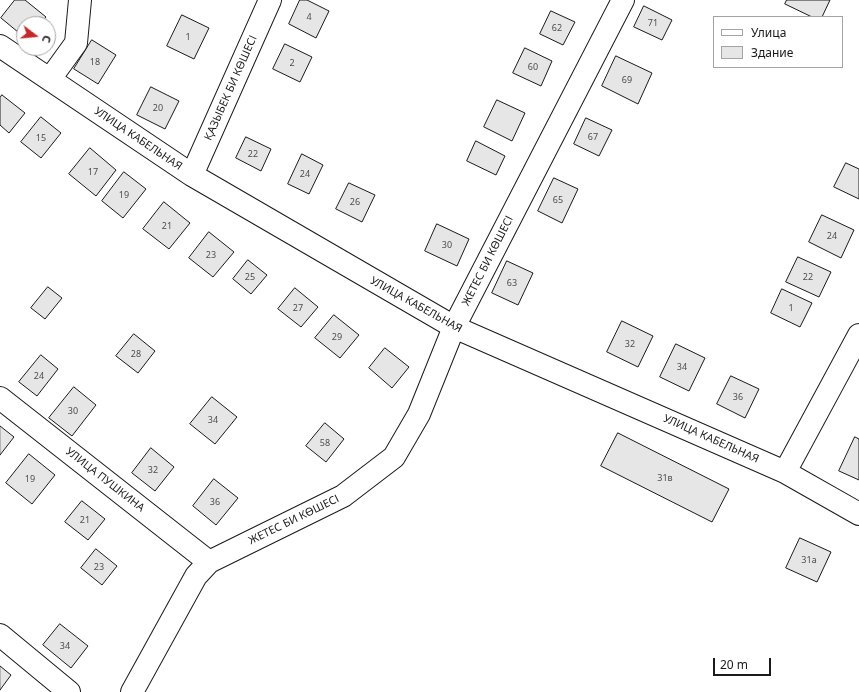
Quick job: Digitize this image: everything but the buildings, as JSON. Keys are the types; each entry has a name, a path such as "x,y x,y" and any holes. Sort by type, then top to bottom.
{"street":[{"path":"50,79 76,43 80,0"},
{"name":"ҚАЗЫБЕК БИ КӨШЕСІ","path":"192,175 270,0"},
{"name":"ЖЕТЕС БИ КӨШЕСІ","path":"132,692 196,576 209,562 342,496 394,457 419,414 454,327 623,0"},
{"name":"УЛИЦА КАБЕЛЬНАЯ","path":"0,46 192,175 454,327 785,472 859,514"},
{"path":"785,472 859,335"},
{"name":"УЛИЦА ПУШКИНА","path":"0,398 209,562"},
{"path":"0,635 69,692"}]}
